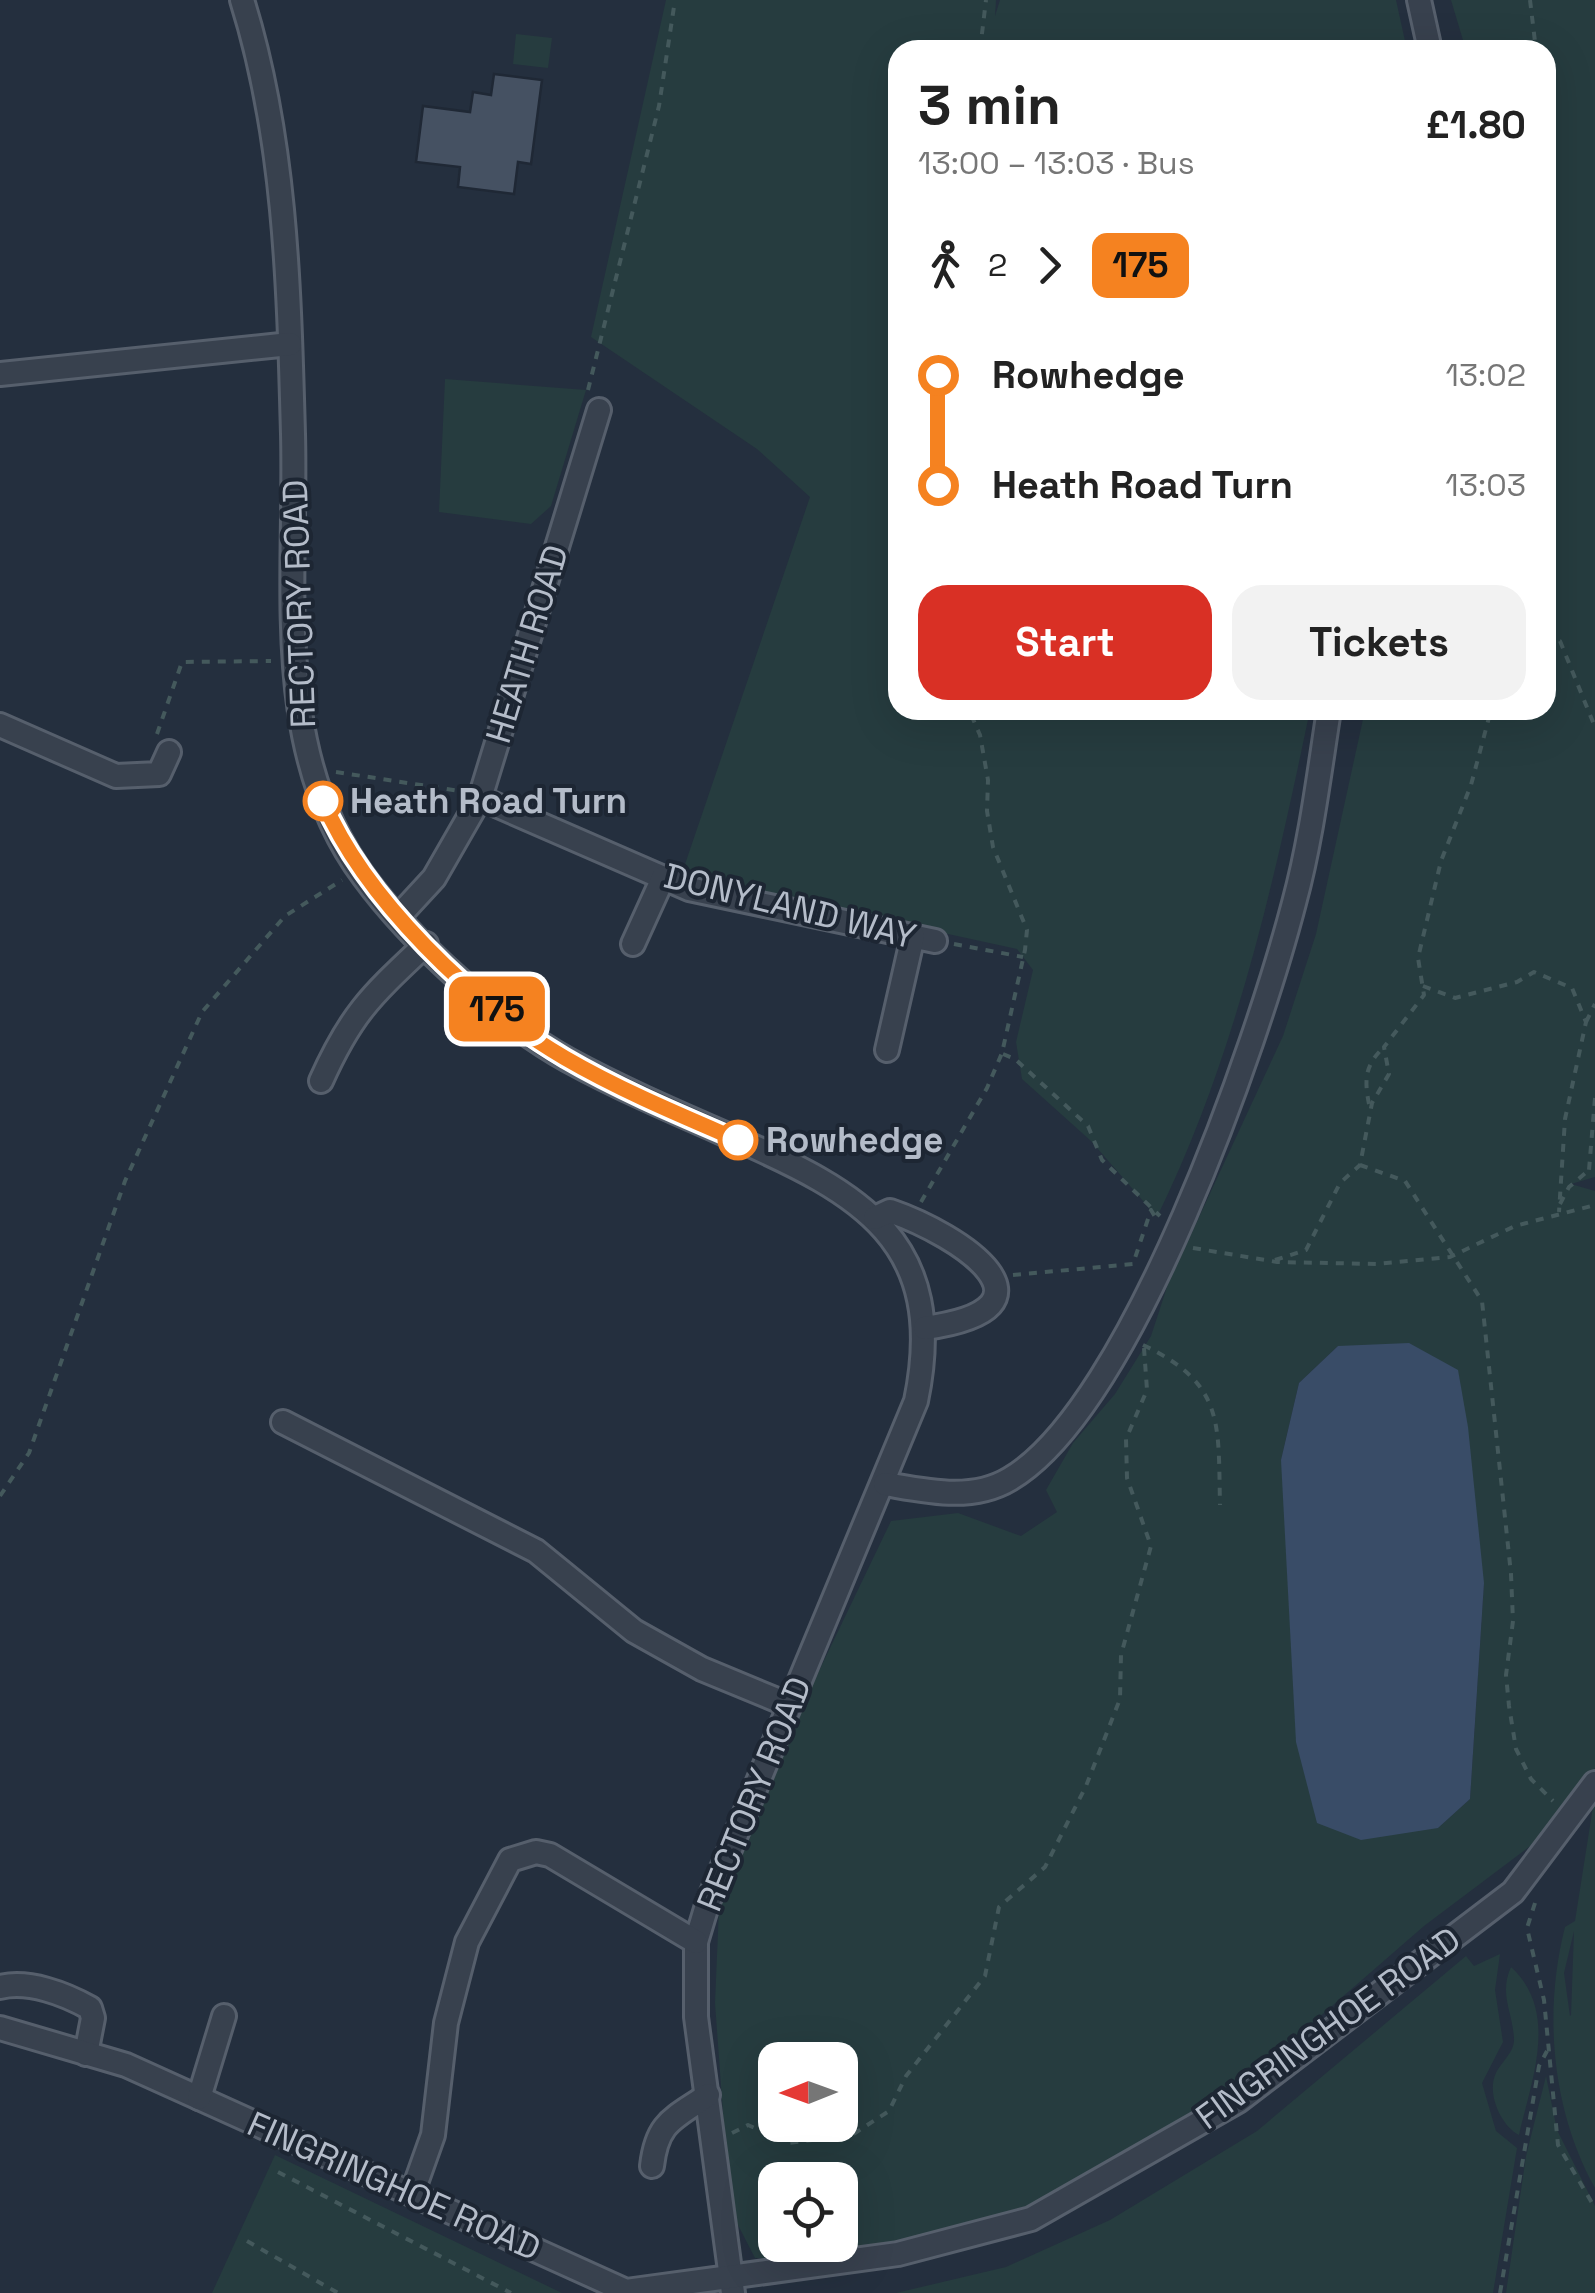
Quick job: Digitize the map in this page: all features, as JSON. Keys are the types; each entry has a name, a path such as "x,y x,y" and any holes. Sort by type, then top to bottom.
{"street":[{"name":"RECTORY ROAD","path":"242,0 274,127 290,344 296,661 302,735 335,829 359,869 398,917 493,1006 565,1058 835,1185 875,1218 915,1286 925,1328 916,1400 708,1902 696,1942 696,2016 732,2286"},
{"path":"1419,0 1428,40"},
{"path":"0,374 290,344"},
{"name":"HEATH ROAD","path":"398,917 434,878 480,796 599,410"},
{"path":"884,1484 974,1493 1010,1480 1066,1426 1135,1342 1173,1234 1226,1115 1269,992 1296,899 1328,720"},
{"path":"0,725 116,776 165,782 169,752"},
{"name":"DONYLAND WAY","path":"480,796 688,889 924,938"},
{"path":"633,944 663,878"},
{"path":"887,1050 924,938"},
{"path":"320,1081 345,1026 364,1001 426,944"},
{"path":"875,1218 890,1212 910,1218 961,1244 986,1264 993,1277 996,1290 976,1318 925,1328"},
{"path":"283,1422 536,1551 634,1632 702,1669 788,1705"},
{"name":"FINGRINGHOE ROAD","path":"0,2028 126,2065 628,2292 732,2286 898,2254 1031,2219 1254,2089 1513,1892 1595,1784"},
{"path":"412,2194 433,2135 446,2024 467,1942 510,1860 536,1852 550,1856 696,1942"},
{"path":"0,1987 16,1984 70,1996 90,2008 93,2018 86,2054"},
{"path":"199,2098 224,2016"},
{"path":"652,2166 655,2137 666,2122 708,2095"}],"path":[{"path":"599,410 584,405 659,106 674,0"},
{"path":"981,40 986,0"},
{"path":"1530,0 1535,40"},
{"path":"1556,639 1560,641 1595,727"},
{"path":"169,752 155,739 182,662 296,661"},
{"path":"910,1218 987,1088 1002,1054 1027,930 994,847 987,811 988,780 973,720"},
{"path":"1370,1109 1365,1085 1368,1061 1384,1047 1424,995 1418,958 1441,861 1472,785 1488,720"},
{"path":"311,768 480,796"},
{"path":"0,1496 29,1453 125,1181 202,1012 284,916 359,869"},
{"path":"924,938 1023,957"},
{"path":"1423,986 1455,998 1516,982 1534,972 1572,988 1586,1022"},
{"path":"1559,1209 1565,1119 1586,1022 1595,1004"},
{"path":"1271,1262 1306,1250 1340,1183 1360,1164 1370,1109 1389,1074 1384,1047"},
{"path":"1002,1054 1023,1066 1088,1126 1102,1160 1173,1234 1271,1262 1376,1264 1450,1257 1559,1209 1595,1204"},
{"path":"1559,1209 1569,1188 1592,1169 1595,1098"},
{"path":"1360,1164 1406,1181 1450,1257 1482,1301 1511,1574 1513,1621 1506,1675 1516,1748 1531,1779 1572,1816"},
{"path":"1151,1210 1173,1234"},
{"path":"993,1277 1133,1264 1151,1210"},
{"path":"1135,1342 1188,1369 1211,1398 1216,1413 1220,1505"},
{"path":"714,2142 748,2125 790,2143 852,2135 890,2111 906,2076 985,1976 999,1907 1044,1867 1086,1786 1120,1700 1122,1655 1151,1546 1127,1478 1126,1439 1147,1390 1135,1342"},
{"path":"1541,1895 1530,1910 1526,1928 1549,2047 1558,2145 1595,2208"},
{"path":"1500,2293 1539,2066 1549,2047"},
{"path":"278,2172 512,2293"},
{"path":"247,2241 338,2293"}],"green space":[{"path":"666,0 996,0 995,16 1000,0 1396,0 1405,40 888,40 888,720 1308,720 1266,905 1230,1032 1209,1095 1157,1217 1091,1141 1022,1079 1016,1042 1033,970 1017,949 681,876 810,497 757,449 591,337"},
{"path":"1451,0 1595,0 1595,1177 1571,1184 1595,1191 1595,1768 1549,1832 1424,1926 1248,2079 1113,2166 973,2233 862,2260 858,2260 858,2162 758,2162 758,2258 755,2258 723,2196 725,2140 715,2003 719,1908 770,1773 891,1521 958,1513 1021,1536 1057,1512 1046,1490 1073,1443 1115,1394 1151,1336 1168,1284 1283,1036 1316,934 1363,720 1556,720 1556,40 1463,40","holes":["1338,1346 1484,1583 1470,1799 1438,1828 1281,1460 1299,1383"]},
{"path":"516,34 552,38 548,68 513,64"},
{"path":"445,379 586,390 551,506 531,524 439,512"},
{"path":"1595,1794 1595,2188 1569,2127 1553,2027 1558,1960 1565,1927 1575,1921","holes":["1574,1931 1571,2015 1564,1973"]},
{"path":"1500,1954 1495,1990 1503,2042 1482,2083 1496,2131 1517,2148 1493,2293 896,2293 1006,2267 1110,2220 1257,2131 1466,1956 1474,1966"},
{"path":"1511,1967 1526,1985 1535,2005 1538,2026 1535,2070 1519,2135 1501,2117 1493,2090 1496,2073 1514,2043 1506,1994"},
{"path":"1546,2076 1557,2130 1595,2206 1595,2293 1506,2293 1526,2156"},
{"path":"275,2155 562,2293 212,2293"}],"water":[{"path":"1409,1343 1458,1370 1468,1427 1484,1583 1470,1799 1438,1828 1361,1840 1317,1823 1296,1742 1281,1460 1299,1383 1338,1346"}],"building":[{"path":"494,74 542,80 531,164 518,162 514,194 458,187 460,167 416,162 423,106 470,112 473,92 491,95"}],"bus line":[{"name":"175","path":"323,801 363,876 398,917 493,1006 565,1058 738,1140"}],"place":[{"name":"Heath Road Turn","path":"323,801"},
{"name":"Rowhedge","path":"738,1140"}]}
